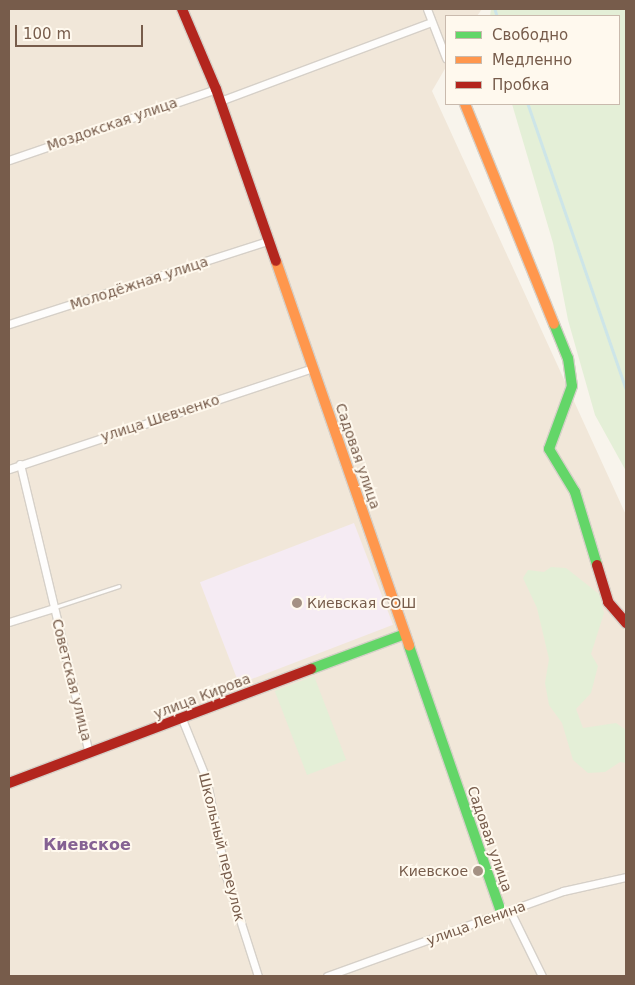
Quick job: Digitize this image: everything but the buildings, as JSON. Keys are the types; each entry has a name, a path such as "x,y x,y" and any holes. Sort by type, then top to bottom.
{"street":[{"name":"Садовая улица","path":"182,9 216,89 405,634 506,913"},
{"path":"427,9 445,56"},
{"path":"220,101 431,22"},
{"name":"Моздокская улица","path":"9,160 216,89"},
{"path":"465,105 568,358 572,386 548,449 575,492 608,602 626,623"},
{"name":"Молодёжная улица","path":"9,324 268,241"},
{"name":"улица Шевченко","path":"9,469 312,368"},
{"name":"Советская улица","path":"20,464 89,753"},
{"name":"Советская улица","path":"9,622 54,608"},
{"name":"улица Кирова","path":"9,782 182,719 405,634"},
{"name":"Школьный переулок","path":"182,719 206,778 226,876 258,976"},
{"name":"улица Ленина","path":"327,976 563,891 626,877"},
{"path":"506,913 542,976"}],"lane":[{"path":"54,608 119,586"}],"shaded area":[{"path":"9,9 482,9 478,15 445,15 445,69 432,91 626,515 626,976 9,976"},
{"name":"Киевская СОШ","path":"354,523 393,625 239,684 200,582"}],"green space":[{"path":"491,9 626,9 626,471 595,415 568,320 553,243 512,105 620,105 620,15 490,15"},
{"path":"551,567 566,568 599,594 604,613 591,654 598,666 591,693 576,709 583,728 616,723 626,730 626,763 620,762 605,772 588,773 573,760 562,723 549,705 545,683 549,659 537,608 523,578 528,570 544,572"},
{"path":"314,676 346,760 307,775 275,691"}],"waterway":[{"path":"495,9 497,15"},
{"path":"528,105 626,388"}],"traffic: fast":[{"path":"554,324 568,358 572,386 549,449 575,492 597,565"},
{"path":"311,669 405,634"},
{"path":"409,646 502,914"}],"traffic: slow":[{"path":"465,105 554,324"},
{"path":"276,261 409,646"}],"traffic: jam":[{"path":"182,9 216,89 276,261"},
{"path":"597,565 608,602 626,623"},
{"path":"9,783 311,669"}],"place":[{"name":"Киевская СОШ","path":"297,603"},
{"name":"Киевское","path":"478,871"}],"district":[{"name":"Киевское","path":"87,845"}]}
